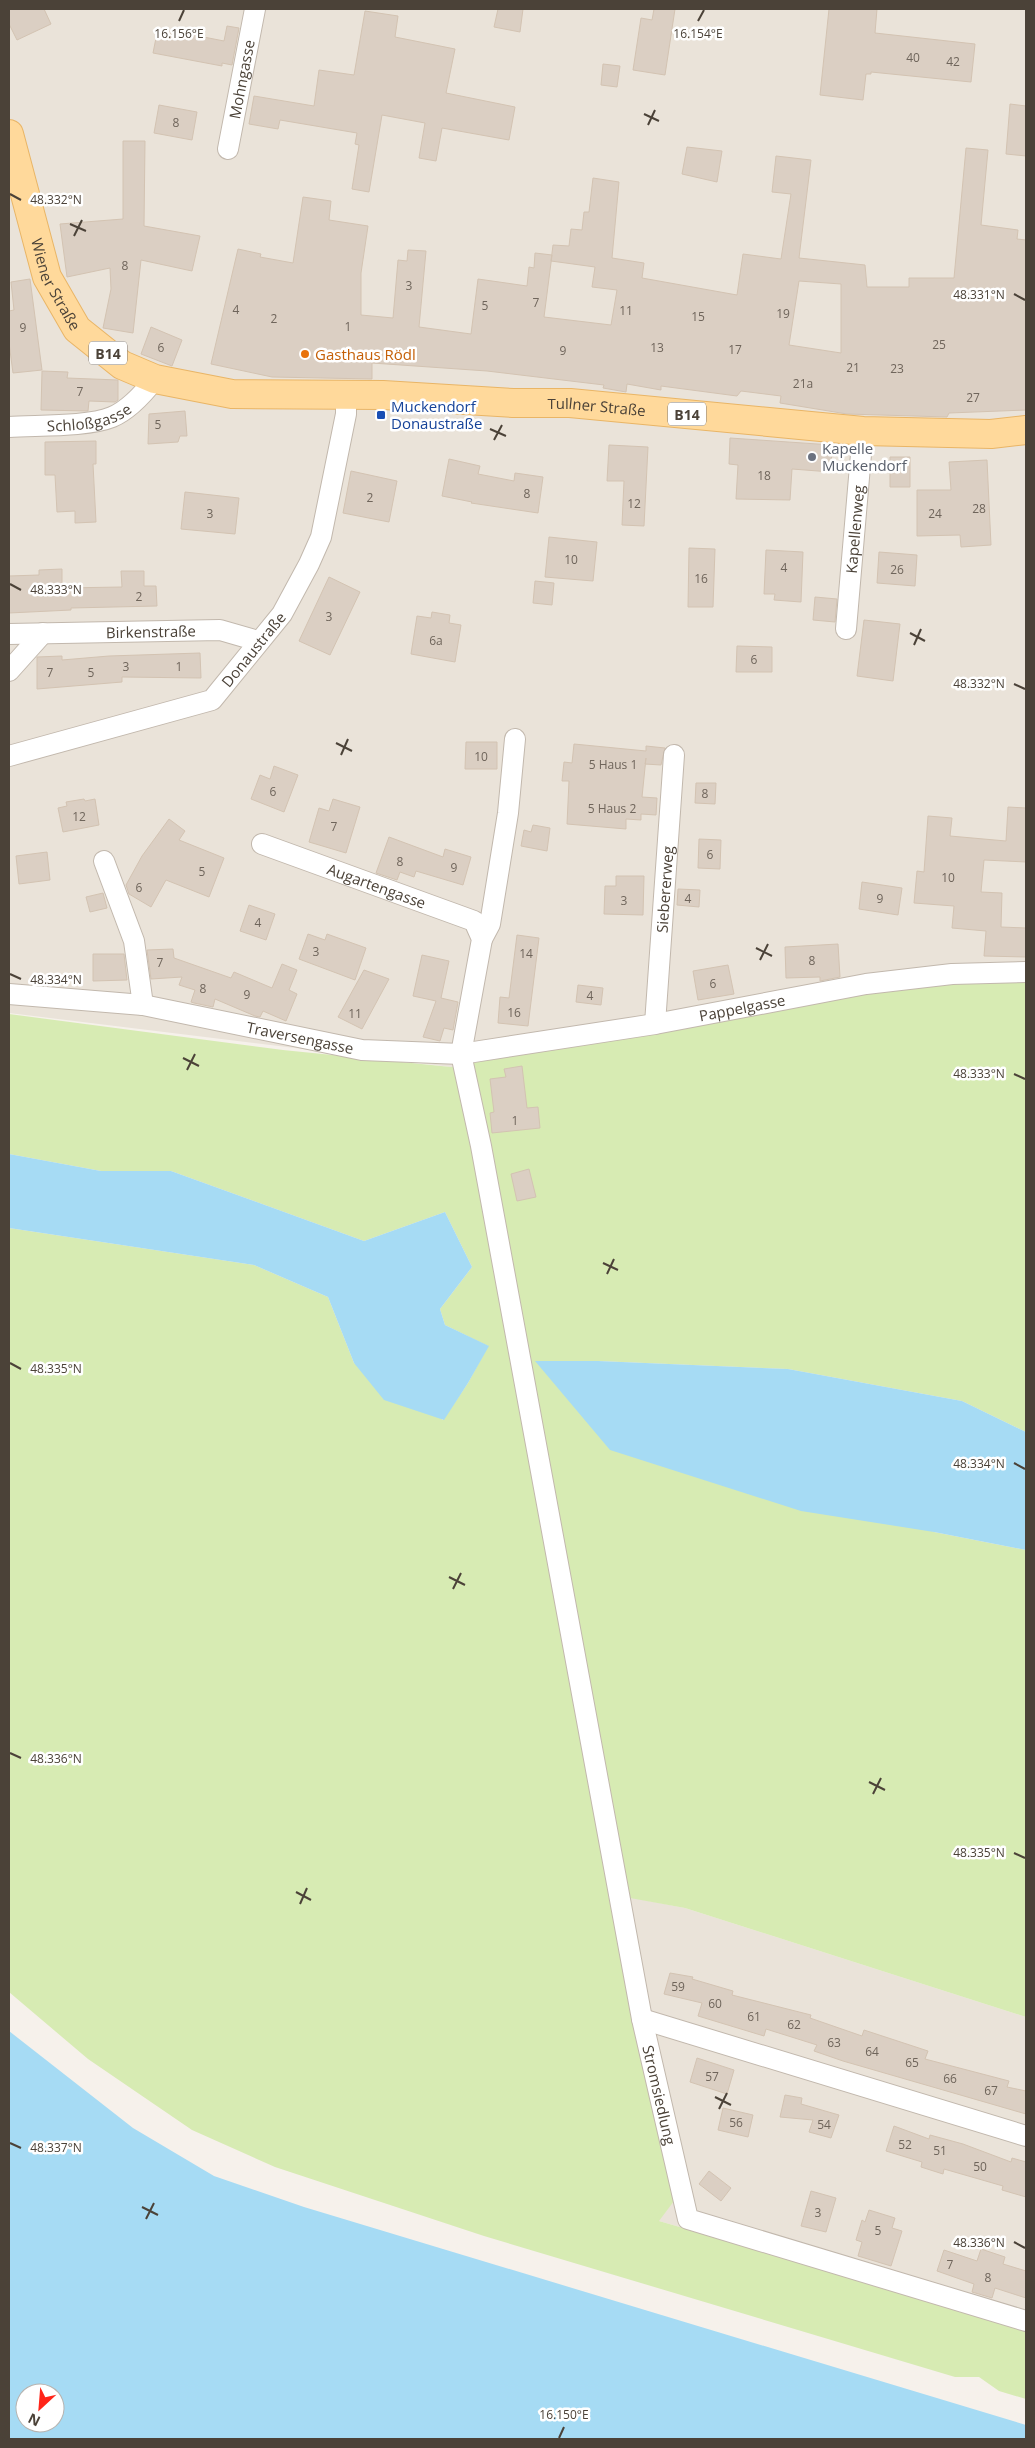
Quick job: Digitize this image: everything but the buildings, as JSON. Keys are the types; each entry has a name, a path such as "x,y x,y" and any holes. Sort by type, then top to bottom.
{"main road":[{"name":"Wiener Straße","path":"9,134 13,164 46,277 77,329 122,364 155,379 232,394 346,394"},
{"name":"Tullner Straße","path":"346,394 570,404 863,431 991,434 1026,430"}],"street":[{"name":"Mohngasse","path":"228,149 255,9"},
{"name":"Schloßgasse","path":"9,427 88,422 112,417 142,396 155,379"},
{"name":"Donaustraße","path":"9,756 212,700 258,641 282,614 321,537 346,414 346,394"},
{"name":"Kapellenweg","path":"846,629 863,431"},
{"name":"Birkenstraße","path":"9,634 220,630 258,641"},
{"path":"9,671 43,633"},
{"path":"515,739 508,814 492,915 490,924 482,939 461,1054 483,1156 642,2019"},
{"name":"Siebererweg","path":"656,1024 674,756"},
{"name":"Augartengasse","path":"262,844 474,921 482,939"},
{"path":"104,861 134,941 143,1005"},
{"name":"Pappelgasse","path":"461,1054 656,1024 866,984 952,974 1026,972"},
{"name":"Traversengasse","path":"9,994 143,1005 362,1050 461,1054"},
{"name":"Stromsiedlung","path":"1026,2136 642,2019 688,2219 1026,2321"}],"shaded area":[{"path":"9,9 1026,9 1026,978 855,991 451,1067 9,1013"},
{"path":"608,1893 685,1908 1026,2017 1026,2328 659,2221"}],"green space":[{"path":"1026,978 1026,1432 962,1401 788,1369 598,1361 934,1532 1026,1550 1026,2017 685,1908 608,1894 674,2201 659,2221 1026,2328 1026,2399 999,2391 979,2377 955,2377 484,2236 275,2167 192,2130 88,2059 9,1992 9,1228 254,1265 328,1297 354,1363 443,1420 468,1383 488,1346 445,1325 440,1309 472,1267 445,1212 364,1241 171,1171 101,1171 9,1154 9,1014 283,1050 451,1067 855,991"}],"water":[{"path":"9,1154 101,1171 171,1171 364,1241 445,1212 472,1267 440,1309 445,1325 489,1346 444,1420 384,1400 354,1363 328,1297 254,1265 9,1228"},
{"path":"535,1361 598,1361 788,1369 962,1401 1026,1432 1026,1550 934,1532 801,1511 610,1450"},
{"path":"9,2031 133,2128 214,2176 304,2207 1026,2425 1026,2439 9,2439"}],"place":[{"name":"Gasthaus Rödl","path":"305,354"},
{"name":"Muckendorf Donaustraße","path":"381,415"},
{"name":"Kapelle Muckendorf","path":"812,457"}]}
